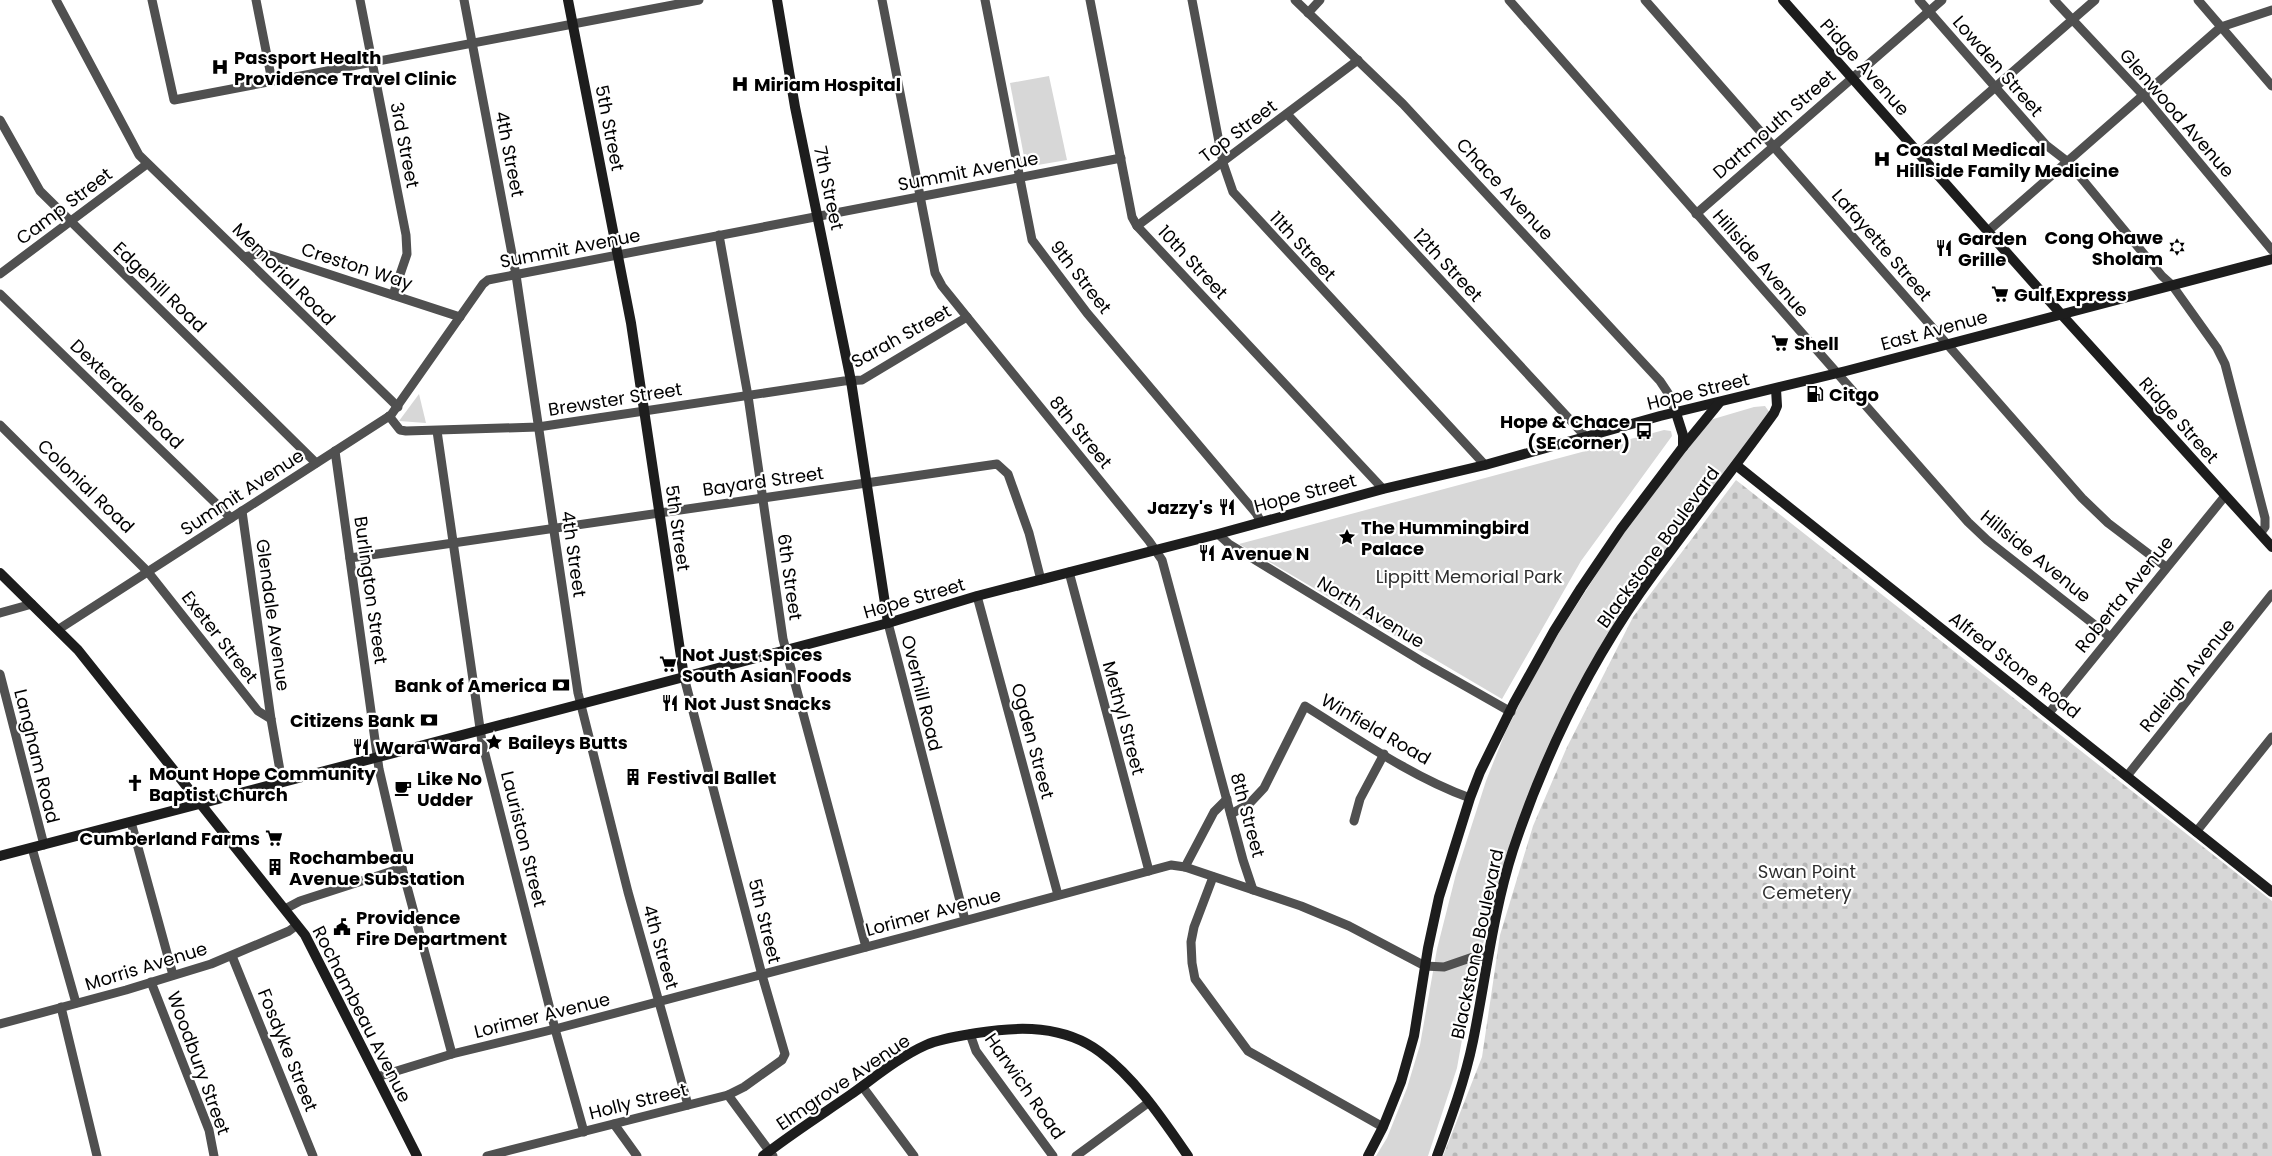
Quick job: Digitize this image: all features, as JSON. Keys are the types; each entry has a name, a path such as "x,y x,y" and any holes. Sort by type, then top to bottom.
{"main road":[{"name":"5th Street","path":"568,0 618,255 645,410 684,677"},
{"name":"7th Street","path":"777,0 795,107 819,216 851,381"},
{"name":"Pidge Avenue","path":"1784,0 2061,314"},
{"name":"East Avenue","path":"1837,374 2272,259"},
{"name":"Ridge Street","path":"2061,314 2272,547"},
{"name":"Hope Street","path":"0,856 888,623 977,596 1155,551 1383,489 1485,465 1676,412 1837,374"},
{"name":"Overhill Road","path":"851,381 888,623"},
{"name":"Blackstone Boulevard","path":"1437,1156 1453,1113 1469,1058 1487,956 1513,850 1538,782 1569,715 1618,628 1640,593 1774,413 1777,406 1776,389"},
{"path":"1368,1156 1383,1128 1401,1082 1414,1036 1425,966 1439,897 1470,798 1511,712 1554,631 1581,588 1683,447 1719,403"},
{"path":"1676,412 1683,435 1683,447"},
{"name":"Alfred Stone Road","path":"1736,465 2196,832 2270,887"},
{"name":"Rochambeau Avenue","path":"0,572 78,650 199,804 285,908 314,951 417,1156"},
{"name":"Elmgrove Avenue","path":"768,1154 862,1086 925,1046 943,1038 1004,1029 1033,1028 1055,1032 1079,1040 1100,1052 1116,1066 1148,1103 1188,1156"}],"street":[{"name":"Memorial Road","path":"56,0 133,145 148,164 398,407"},
{"path":"152,0 174,100 372,63 472,42 572,25 674,2 699,0"},
{"path":"256,0 272,81"},
{"name":"3rd Street","path":"360,0 406,235 407,254 393,295"},
{"name":"4th Street","path":"464,0 516,275 578,693 628,892 688,1105"},
{"name":"8th Street","path":"882,0 935,273 942,286 1155,551 1166,570 1243,860 1253,890"},
{"name":"9th Street","path":"985,0 1032,240 1087,313 1262,522"},
{"name":"10th Street","path":"1090,0 1132,217 1137,226 1383,489"},
{"name":"11th Street","path":"1192,0 1223,163 1233,192 1485,465"},
{"name":"Chace Avenue","path":"1295,0 1422,124 1660,380 1676,412"},
{"path":"1308,12 1320,0"},
{"name":"Hillside Avenue","path":"1509,0 1976,530 2110,637"},
{"name":"Lafayette Street","path":"1645,0 2082,498 2108,523 2166,567"},
{"name":"Lowden Street","path":"1919,0 2046,145 2068,162 2162,276 2172,285 2217,348 2225,364 2265,518 2265,527 2260,534"},
{"name":"Dartmouth Street","path":"1696,214 1942,0"},
{"name":"Glenwood Avenue","path":"2054,0 2143,95 2272,250"},
{"path":"1920,153 2095,0"},
{"path":"2198,0 2272,86"},
{"path":"1988,231 2221,27 2272,10"},
{"name":"Top Street","path":"1137,226 1358,60"},
{"name":"12th Street","path":"1287,114 1586,437"},
{"name":"Edgehill Road","path":"0,120 36,187 316,463"},
{"name":"Summit Avenue","path":"59,629 389,416 398,407 483,284 488,280 1121,158"},
{"name":"Camp Street","path":"0,274 148,164"},
{"name":"6th Street","path":"719,235 748,396 781,630 866,947"},
{"name":"Creston Way","path":"244,257 263,253 460,317"},
{"name":"Dexterdale Road","path":"0,294 231,518"},
{"name":"Sarah Street","path":"851,381 862,380 967,317"},
{"name":"Brewster Street","path":"389,416 400,430 437,431 538,427 851,381"},
{"name":"Colonial Road","path":"0,425 148,572"},
{"name":"Lauriston Street","path":"437,431 480,731 555,1029 584,1132"},
{"name":"Burlington Street","path":"335,451 379,769 402,868 452,1054"},
{"name":"Bayard Street","path":"350,558 990,464 1002,467 1008,474 1023,516 1041,580"},
{"name":"Roberta Avenue","path":"2049,713 2225,496"},
{"name":"Glendale Avenue","path":"242,511 271,719 282,782"},
{"name":"North Avenue","path":"1218,534 1229,544 1423,662 1511,712"},
{"name":"Exeter Street","path":"148,572 258,711 271,719"},
{"name":"Methyl Street","path":"1069,572 1149,871"},
{"name":"Raleigh Avenue","path":"2127,776 2272,594"},
{"name":"Ogden Street","path":"977,596 1058,895"},
{"path":"0,612 32,604"},
{"name":"Overhill Road","path":"888,623 965,920"},
{"name":"Langham Road","path":"0,674 44,845"},
{"name":"5th Street","path":"684,677 762,975 785,1054"},
{"name":"Winfield Road","path":"1231,814 1249,804 1264,788 1305,706 1384,754 1444,787 1470,798"},
{"path":"2196,832 2272,737"},
{"path":"1354,821 1360,799 1384,754"},
{"path":"1185,867 1214,812 1227,799"},
{"path":"131,822 172,975"},
{"path":"32,848 76,1004"},
{"name":"Lorimer Avenue","path":"377,1077 452,1054 762,975 1171,865 1185,867 1253,890 1349,926 1425,966"},
{"path":"285,908 300,901 402,868"},
{"path":"1213,877 1194,928 1191,942 1195,979 1248,1051 1267,1064 1383,1128"},
{"name":"Morris Avenue","path":"0,1024 76,1004 232,956 289,931 297,925"},
{"name":"Fosdyke Street","path":"232,956 313,1156"},
{"path":"1425,966 1444,966 1473,957 1487,956"},
{"name":"Woodbury Street","path":"151,982 209,1130 214,1156"},
{"path":"61,1007 98,1156"},
{"name":"Harwich Road","path":"970,1034 976,1051 1054,1156"},
{"name":"Holly Street","path":"487,1156 728,1095 744,1087 782,1060 785,1054"},
{"path":"862,1086 914,1156"},
{"path":"728,1095 768,1154"},
{"path":"1076,1156 1148,1103"},
{"path":"614,1124 637,1156"}],"green space":[{"path":"1049,76 1067,160 1026,167 1010,83"},
{"path":"419,394 426,423 399,421"},
{"path":"1765,406 1770,413 1657,560 1620,613 1594,661 1508,855 1472,983 1457,1068 1428,1156 1376,1156 1387,1138 1407,1088 1420,1045 1437,949 1456,874 1486,781 1505,733 1527,689 1560,631 1621,536 1710,420 1754,407"},
{"name":"Lippitt Memorial Park","path":"1664,430 1671,431 1672,436 1581,561 1502,699 1239,544"},
{"name":"Swan Point Cemetery","path":"1736,480 2272,901 2272,1156 1443,1156 1482,1057 1500,935 1533,826 1567,747 1633,617"}],"place":[{"name":"Passport Health Providence Travel Clinic","path":"220,67"},
{"name":"Miriam Hospital","path":"740,84"},
{"name":"Coastal Medical Hillside Family Medicine","path":"1882,159"},
{"name":"Cong Ohawe Sholam","path":"2177,247"},
{"name":"Garden Grille","path":"1944,248"},
{"name":"Gulf Express","path":"2000,294"},
{"name":"Shell","path":"1780,343"},
{"name":"Citgo","path":"1815,394"},
{"name":"Hope & Chace (SE corner)","path":"1644,431"},
{"name":"Jazzy's","path":"1227,507"},
{"name":"The Hummingbird Palace","path":"1347,537"},
{"name":"Avenue N","path":"1207,553"},
{"name":"Not Just Spices South Asian Foods","path":"668,664"},
{"name":"Bank of America","path":"561,685"},
{"name":"Not Just Snacks","path":"670,703"},
{"name":"Citizens Bank","path":"429,720"},
{"name":"Baileys Butts","path":"494,742"},
{"name":"Wara Wara","path":"361,747"},
{"name":"Festival Ballet","path":"633,777"},
{"name":"Mount Hope Community Baptist Church","path":"135,783"},
{"name":"Like No Udder","path":"403,788"},
{"name":"Cumberland Farms","path":"274,838"},
{"name":"Rochambeau Avenue Substation","path":"275,867"},
{"name":"Providence Fire Department","path":"342,927"}]}
